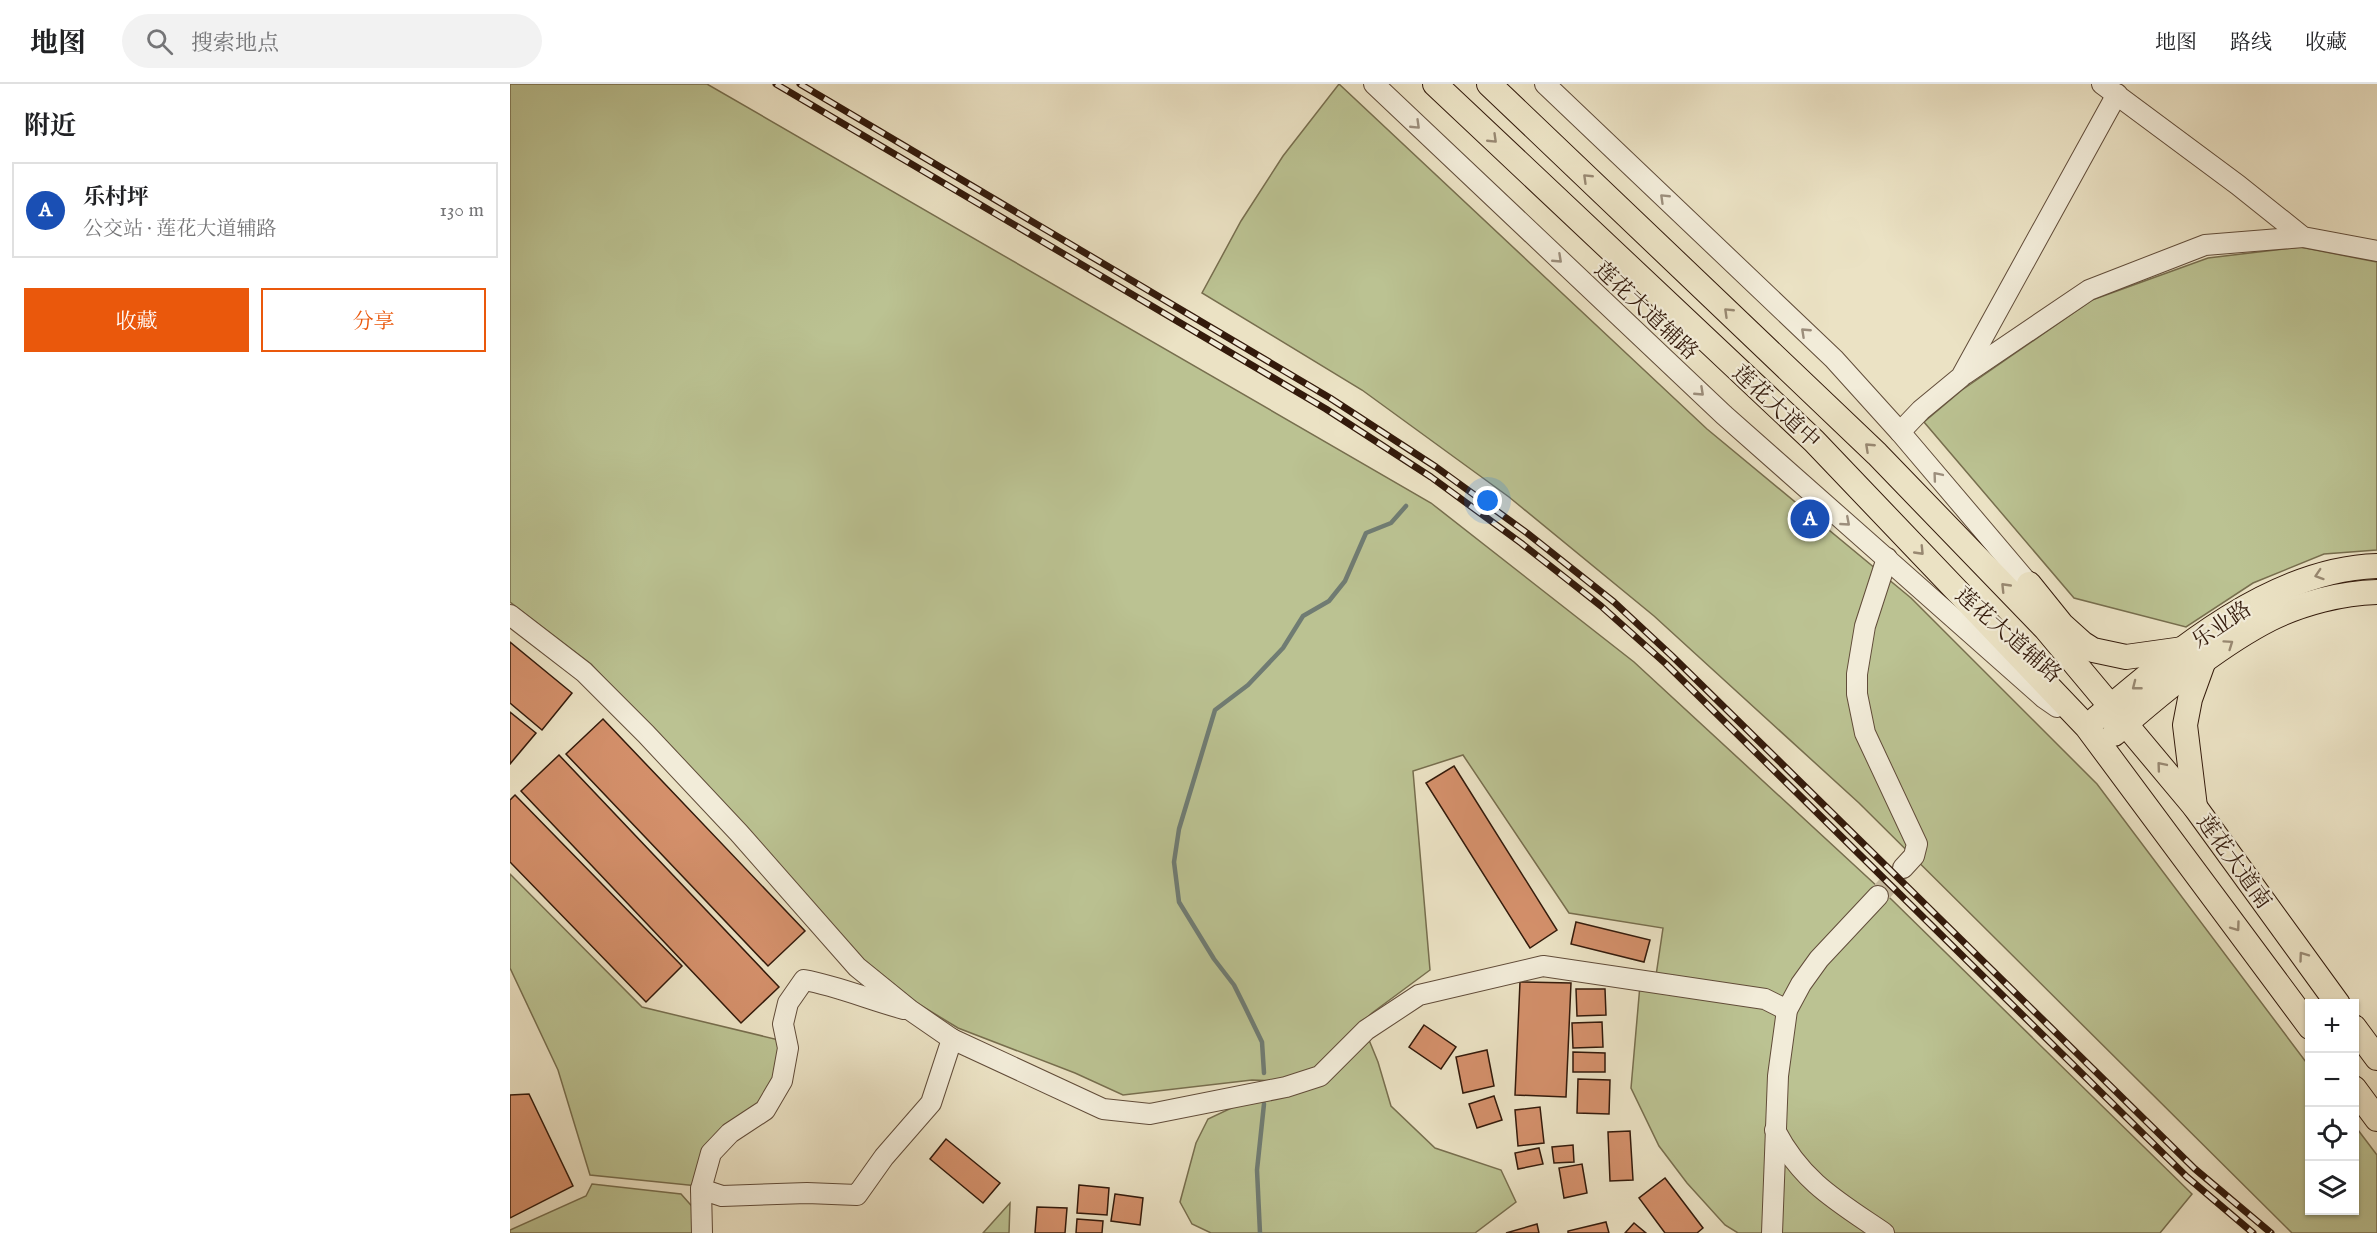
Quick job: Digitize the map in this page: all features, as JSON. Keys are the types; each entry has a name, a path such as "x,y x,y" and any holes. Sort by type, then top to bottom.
{"main road":[{"name":"莲花大道中","path":"1435,84 1814,441 2094,736"},
{"name":"莲花大道中","path":"1489,84 1877,454 2046,629 2118,716"},
{"name":"乐业路","path":"2094,736 2194,656 2233,615 2275,590 2326,572 2358,566 2377,566"},
{"path":"2029,584 2046,629"},
{"path":"2029,584 2073,636 2093,650 2126,657 2194,656 2185,725 2196,807"},
{"name":"乐业路","path":"2194,656 2271,618 2317,602 2377,592"},
{"name":"莲花大道南","path":"2118,716 2196,807 2334,999"},
{"name":"莲花大道南","path":"2094,736 2305,1020"},
{"path":"2181,854 2196,856 2202,854 2212,841 2212,829"},
{"path":"2212,895 2214,880 2218,874 2230,868 2242,871"},
{"path":"2359,1033 2377,1058"},
{"path":"2359,1094 2377,1119"}],"street":[{"name":"莲花大道辅路","path":"1374,84 1724,415 2044,698 2094,736"},
{"path":"1545,84 1834,359 1900,432 2029,584"},
{"path":"1961,377 2109,89 2303,237"},
{"path":"1900,432 1961,377 2089,290 2205,245 2303,237 2377,251"},
{"path":"1887,558 1865,626 1857,674 1857,694 1866,733 1907,827 1917,844 1914,856 1903,868"},
{"path":"510,615 591,680 646,734 739,833 857,967 910,1010 952,1039 1103,1109 1150,1114 1286,1087 1320,1076 1366,1029 1419,995 1543,966 1765,999 1787,1010"},
{"path":"1772,1233 1778,1076 1787,1010 1800,984 1819,959 1878,896"},
{"path":"702,1233 701,1188 711,1153 730,1133 765,1110 782,1081 788,1048 783,1024 788,1003 804,980 829,984 866,999 910,1010"},
{"path":"701,1188 722,1196 807,1193 857,1195 884,1158 931,1103 952,1039"},
{"path":"1775,1130 1786,1150 1804,1173 1834,1200 1884,1233"}],"green space":[{"path":"510,84 707,84 1431,503 1634,662 1892,900 2192,1194 2160,1233 1738,1233 1725,1225 1687,1183 1659,1146 1631,1088 1640,985 1654,989 1663,928 1569,913 1463,755 1413,771 1430,970 1372,1013 1312,1070 1280,1081 1252,1080 1123,1095 1075,1073 958,1028 917,1003 864,960 591,664 510,602"},
{"path":"1339,84 1707,429 1911,598 2097,784 2305,1061 2305,1215 2359,1215 2359,1131 2377,1155 2377,1233 2292,1233 1859,803 1654,616 1509,497 1362,390 1202,293 1241,221 1283,156"},
{"path":"2300,247 2377,262 2377,550 2324,554 2253,583 2186,627 2074,598 1924,422 1962,390 2092,300 2208,258"},
{"path":"510,874 642,1007 779,1040 777,1075 757,1107 698,1186 590,1175 558,1070 510,968"},
{"path":"1369,1040 1391,1106 1435,1148 1501,1170 1516,1202 1475,1233 1211,1233 1192,1224 1180,1202 1196,1143 1208,1119 1242,1103 1327,1079"},
{"path":"592,1184 681,1194 697,1212 697,1233 510,1233 510,1230 586,1196"},
{"path":"1010,1203 1009,1233 983,1233"}],"building":[{"path":"510,642 572,693 542,730 510,703"},
{"path":"510,712 536,733 510,764"},
{"path":"603,719 805,931 768,966 566,754"},
{"path":"559,755 779,987 741,1023 521,791"},
{"path":"1454,766 1557,930 1530,948 1426,783"},
{"path":"515,795 682,966 646,1002 510,862 510,800"},
{"path":"1576,922 1650,940 1644,962 1571,944"},
{"path":"1520,982 1571,983 1566,1097 1515,1095"},
{"path":"1576,989 1605,989 1606,1015 1577,1016"},
{"path":"1602,1022 1603,1047 1573,1048 1572,1023"},
{"path":"1424,1025 1456,1047 1441,1069 1409,1047"},
{"path":"1487,1050 1494,1086 1463,1093 1456,1057"},
{"path":"1573,1052 1605,1053 1605,1072 1573,1072"},
{"path":"1578,1079 1610,1080 1609,1114 1577,1113"},
{"path":"529,1094 573,1186 510,1218 510,1095"},
{"path":"1494,1096 1502,1120 1477,1128 1469,1104"},
{"path":"1540,1107 1544,1143 1518,1146 1515,1110"},
{"path":"1630,1131 1633,1180 1610,1181 1608,1132"},
{"path":"946,1139 1000,1183 983,1203 930,1159"},
{"path":"1573,1145 1574,1162 1554,1163 1552,1147"},
{"path":"1539,1148 1543,1164 1518,1169 1515,1153"},
{"path":"1582,1164 1587,1193 1564,1198 1559,1168"},
{"path":"1665,1178 1703,1228 1697,1233 1665,1233 1639,1198"},
{"path":"1079,1185 1109,1188 1107,1215 1077,1213"},
{"path":"1115,1194 1143,1198 1140,1225 1111,1221"},
{"path":"1037,1207 1067,1208 1065,1233 1035,1233"},
{"path":"1077,1219 1103,1221 1102,1233 1076,1233"},
{"path":"1606,1222 1609,1233 1568,1233 1568,1231"},
{"path":"1634,1223 1646,1233 1625,1233"},
{"path":"1537,1224 1539,1233 1506,1233"}],"waterway":[{"path":"1264,1073 1262,1042 1245,1007 1234,985 1214,959 1179,902 1174,862 1179,829 1215,710 1248,685 1283,648 1303,616 1329,601 1345,581 1366,533 1391,523 1406,506"},
{"path":"1260,1233 1257,1170 1264,1104"}],"tunnel":[{"path":"1878,896 1903,868"}],"railway":[{"path":"776,84 1326,409 1431,477 1521,543 1601,606 1666,664 2187,1177 2253,1233"},
{"path":"800,84 1330,398 1436,467 1527,533 1614,602 1672,656 2195,1169 2271,1233"}],"place":[{"name":"乐村坪","path":"1810,519"}]}
